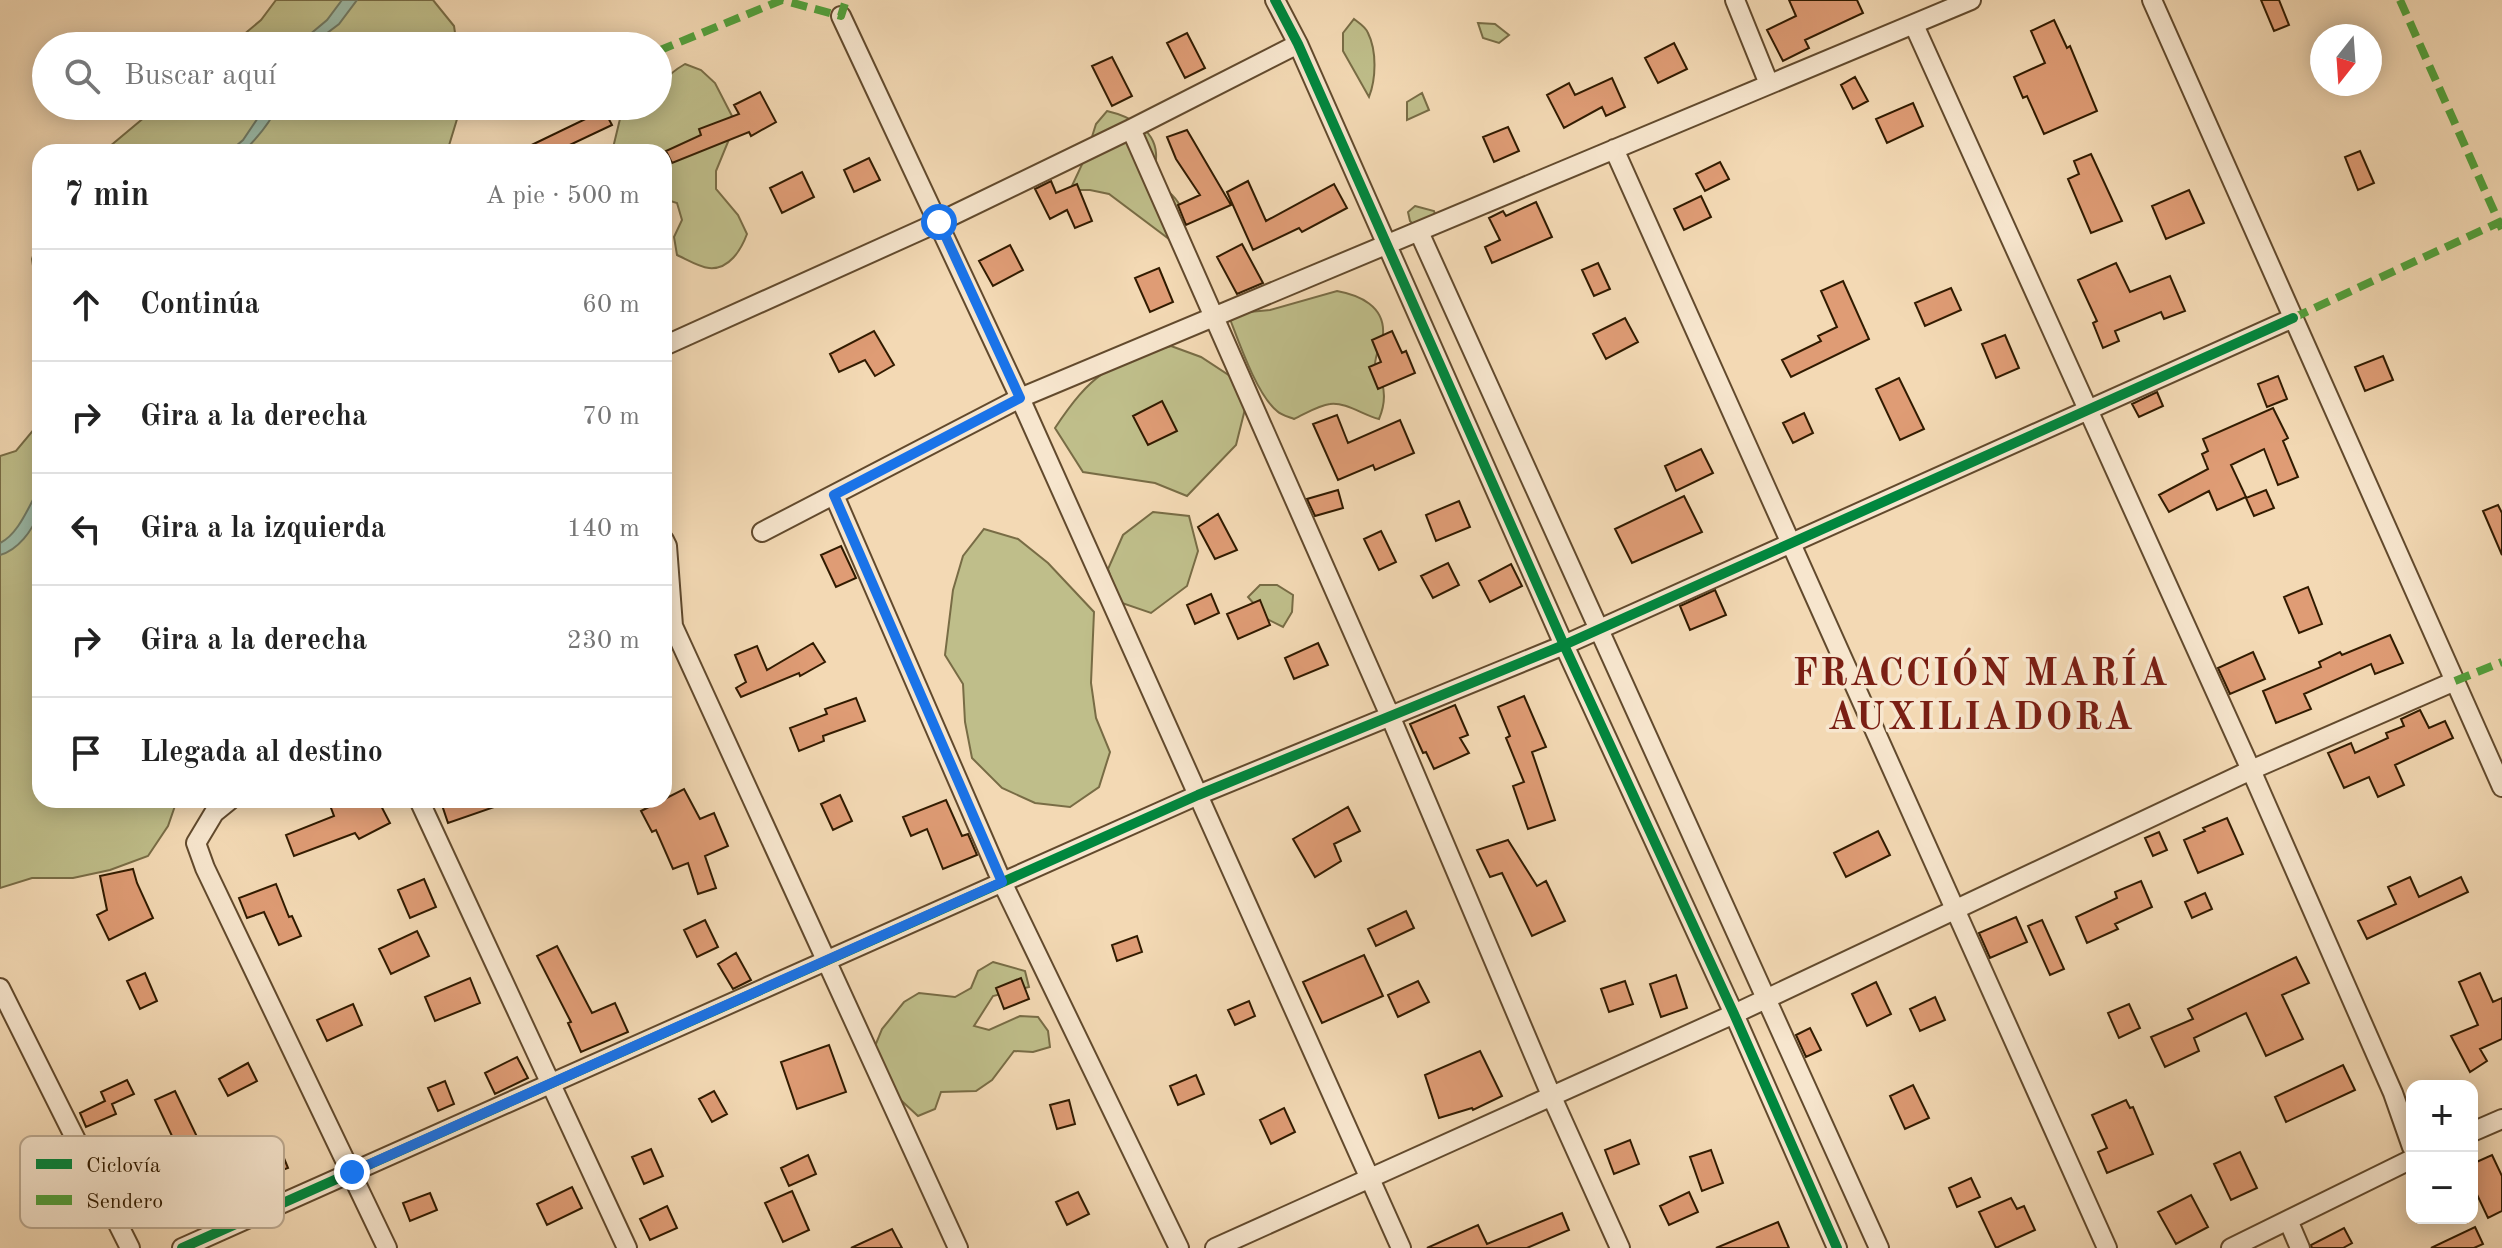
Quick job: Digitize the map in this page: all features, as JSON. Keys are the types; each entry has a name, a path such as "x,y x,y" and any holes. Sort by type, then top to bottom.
{"street":[{"path":"1275,0 1298,44 1564,645 1734,1014 1837,1248"},
{"path":"1735,0 1769,84"},
{"path":"762,532 1020,398 1971,0"},
{"path":"2152,0 2502,787"},
{"path":"841,16 1020,398 1401,1248"},
{"path":"1914,25 2251,770 2393,1093 2406,1130"},
{"path":"672,342 939,222 1298,44"},
{"path":"1131,129 1620,1248"},
{"path":"1614,149 2107,1248"},
{"path":"1419,232 1879,1248"},
{"path":"284,1202 1198,795 1599,630 2293,318"},
{"path":"834,495 1002,882 1179,1248"},
{"path":"672,620 958,1248"},
{"path":"1215,1248 1734,1014 2251,770 2455,681"},
{"path":"220,808 196,843 205,868 387,1248"},
{"path":"423,808 627,1248"},
{"path":"0,988 74,1136"},
{"path":"2478,1129 2502,1119"},
{"path":"2231,1248 2406,1162"},
{"path":"2288,1220 2300,1248"},
{"path":"120,1228 130,1248"},
{"path":"182,1248 227,1228"}],"shaded area":[{"path":"276,0 433,0 454,26 455,32 247,32 261,20"},
{"path":"342,0 357,0 339,24 328,32 313,32 327,20"},
{"path":"1354,19 1367,31 1373,48 1374,74 1369,97 1343,51 1343,33"},
{"path":"1478,23 1495,24 1509,35 1499,43 1483,38"},
{"path":"685,64 701,70 715,83 732,116 730,137 716,171 716,189 738,215 747,234 733,258 716,268 701,266 677,255 674,237 682,220 677,203 672,201 672,144 614,144 620,120 672,120 673,72"},
{"path":"1422,93 1429,110 1407,120 1407,102"},
{"path":"1107,111 1139,124 1154,144 1157,179 1176,199 1183,215 1184,229 1169,239 1109,194 1070,190 1086,156 1096,124"},
{"path":"141,120 457,120 449,144 113,144"},
{"path":"257,120 270,120 250,144 238,144"},
{"path":"1415,206 1434,211 1437,220 1416,227 1410,221 1408,212"},
{"path":"1337,291 1362,299 1380,316 1382,338 1375,365 1384,392 1379,419 1336,404 1321,406 1294,419 1285,416 1269,403 1262,392 1248,366 1228,314 1270,310"},
{"path":"1171,346 1201,357 1230,376 1245,409 1236,445 1187,496 1155,483 1083,472 1055,428 1079,395 1103,373 1132,358"},
{"path":"32,432 32,808 174,808 168,826 148,856 110,870 73,878 32,878 0,888 0,456 16,451"},
{"path":"32,501 32,526 24,539 0,555 0,543 18,526"},
{"path":"1153,512 1189,516 1198,551 1187,586 1151,613 1119,602 1108,569 1123,535"},
{"path":"984,529 1018,539 1048,563 1094,612 1091,683 1096,718 1110,752 1099,787 1070,807 1035,803 1002,788 972,758 965,722 963,684 945,655 953,590 963,556"},
{"path":"1260,585 1277,585 1293,595 1292,612 1283,627 1267,619 1248,597"},
{"path":"993,962 1025,971 1029,987 993,996 974,1026 989,1030 1020,1016 1038,1017 1048,1031 1050,1047 1033,1052 1014,1051 992,1080 976,1091 941,1092 935,1109 918,1116 891,1091 875,1046 882,1029 904,1002 919,993 955,997 971,988 978,971"}],"building":[{"path":"1789,0 1857,0 1863,13 1805,40 1809,48 1783,61 1767,30 1796,16"},
{"path":"2261,0 2279,0 2289,25 2274,31"},
{"path":"2054,20 2067,48 2070,46 2097,111 2044,134 2027,96 2023,98 2014,77 2045,63 2031,31"},
{"path":"1187,33 1205,68 1185,78 1167,43"},
{"path":"1674,43 1687,69 1658,83 1645,58"},
{"path":"1112,57 1132,96 1112,106 1092,66"},
{"path":"1855,77 1868,101 1853,109 1841,85"},
{"path":"1612,78 1625,107 1606,116 1602,107 1564,128 1547,95 1569,83 1575,95"},
{"path":"760,92 776,122 751,136 749,132 672,163 672,148 701,135 699,129 739,114 734,105"},
{"path":"1913,103 1923,126 1887,143 1876,119"},
{"path":"583,120 609,120 612,125 572,144 534,144"},
{"path":"1508,127 1519,151 1494,162 1483,137"},
{"path":"1187,130 1231,205 1186,225 1178,205 1200,195 1176,159 1167,137"},
{"path":"2360,151 2374,183 2358,190 2345,157"},
{"path":"2091,154 2122,221 2091,233 2068,179 2079,174 2074,161"},
{"path":"869,158 880,180 854,192 844,170"},
{"path":"1720,162 1729,179 1705,191 1696,174"},
{"path":"802,172 814,197 782,213 770,188"},
{"path":"1051,181 1056,193 1077,184 1092,221 1075,228 1067,210 1050,219 1035,189"},
{"path":"1248,181 1266,221 1334,184 1347,208 1302,232 1299,228 1253,250 1227,192"},
{"path":"2189,190 2204,223 2166,239 2152,206"},
{"path":"1701,196 1711,217 1684,230 1674,209"},
{"path":"1536,202 1552,237 1492,263 1485,247 1500,240 1489,218 1503,211 1506,216"},
{"path":"1242,244 1263,283 1237,294 1217,257"},
{"path":"1010,245 1023,270 993,286 979,261"},
{"path":"1598,263 1610,289 1594,296 1582,270"},
{"path":"2116,263 2130,292 2170,276 2185,311 2164,319 2161,312 2115,331 2119,341 2103,348 2093,323 2097,321 2078,280"},
{"path":"1159,268 1173,302 1150,312 1135,278"},
{"path":"1843,281 1869,339 1791,377 1782,360 1821,341 1818,336 1837,327 1821,291"},
{"path":"1951,288 1961,310 1925,326 1915,303"},
{"path":"1625,318 1638,342 1606,359 1593,334"},
{"path":"874,331 894,365 875,376 865,360 839,372 830,354"},
{"path":"1392,331 1402,353 1406,351 1415,373 1378,389 1369,367 1381,362 1372,340"},
{"path":"2005,335 2019,368 1996,378 1982,344"},
{"path":"2383,356 2393,380 2365,391 2355,367"},
{"path":"2278,376 2287,399 2267,407 2258,384"},
{"path":"1899,378 1924,429 1900,440 1876,389"},
{"path":"2157,392 2163,406 2139,417 2132,404"},
{"path":"1162,401 1177,431 1148,445 1133,416"},
{"path":"2273,408 2288,438 2283,441 2298,477 2278,485 2264,449 2231,465 2246,497 2217,510 2209,491 2169,512 2159,495 2208,469 2202,454 2208,451 2203,439"},
{"path":"1804,413 1813,433 1793,443 1783,423"},
{"path":"1337,415 1348,443 1400,420 1414,453 1375,470 1373,465 1338,480 1313,424"},
{"path":"1701,449 1713,473 1676,491 1665,466"},
{"path":"1338,490 1343,508 1315,516 1307,499"},
{"path":"2266,490 2274,508 2254,516 2246,498"},
{"path":"1684,496 1702,532 1632,563 1615,529"},
{"path":"1459,501 1470,527 1436,541 1426,515"},
{"path":"2498,505 2502,513 2502,555 2483,511"},
{"path":"1218,514 1237,550 1215,559 1198,527"},
{"path":"1381,531 1396,562 1379,570 1364,539"},
{"path":"841,546 856,578 836,587 821,555"},
{"path":"1448,563 1459,585 1433,598 1421,576"},
{"path":"1511,564 1522,586 1490,602 1479,581"},
{"path":"2308,587 2322,624 2299,633 2284,597"},
{"path":"1715,590 1726,615 1690,630 1680,606"},
{"path":"1211,594 1219,613 1195,624 1187,605"},
{"path":"1260,600 1270,625 1238,639 1227,614"},
{"path":"2390,635 2403,663 2375,674 2371,664 2304,694 2311,709 2276,723 2263,691 2321,667 2319,662 2340,652 2342,655"},
{"path":"813,643 825,662 800,676 799,673 741,697 736,688 746,682 735,655 757,646 767,670"},
{"path":"1318,643 1328,665 1294,679 1285,658"},
{"path":"2253,652 2265,679 2230,694 2218,668"},
{"path":"1524,696 1546,747 1532,752 1555,820 1528,829 1513,786 1524,782 1506,738 1510,736 1498,707"},
{"path":"856,698 865,721 823,736 824,741 799,751 790,728 827,714 825,709"},
{"path":"1455,705 1468,735 1460,738 1469,753 1434,769 1410,724"},
{"path":"2420,710 2429,728 2445,721 2453,738 2395,765 2404,785 2378,797 2369,777 2344,788 2328,753 2351,743 2355,753 2388,738 2386,733 2404,726 2401,719"},
{"path":"684,789 700,819 714,813 728,846 705,856 716,888 698,894 688,863 673,869 656,830 652,832 641,811 647,808 672,808 672,795"},
{"path":"840,795 852,821 833,830 821,804"},
{"path":"946,800 962,836 968,834 977,855 943,869 927,829 911,836 903,817"},
{"path":"1348,807 1360,831 1334,844 1341,861 1315,877 1293,839"},
{"path":"331,808 382,808 390,823 359,839 355,833 294,856 286,835 334,816"},
{"path":"443,808 492,808 448,823"},
{"path":"2227,818 2243,854 2198,873 2184,840"},
{"path":"1878,831 1890,855 1846,877 1834,853"},
{"path":"2159,832 2167,850 2153,856 2145,838"},
{"path":"1508,840 1537,886 1546,881 1565,921 1532,936 1502,873 1490,877 1477,850"},
{"path":"133,869 153,918 109,940 97,915 107,910 100,876"},
{"path":"2410,877 2419,897 2461,877 2468,892 2367,939 2358,921 2396,904 2388,887"},
{"path":"424,879 436,907 410,918 398,890"},
{"path":"2141,881 2152,907 2115,924 2118,929 2087,943 2076,917 2117,898 2115,892"},
{"path":"276,884 289,917 292,916 301,936 279,945 264,912 247,918 239,898"},
{"path":"2205,893 2212,909 2192,918 2185,902"},
{"path":"1406,911 1414,928 1376,946 1368,929"},
{"path":"2016,917 2027,942 1990,958 1979,933"},
{"path":"705,920 718,947 697,957 684,930"},
{"path":"2042,920 2064,969 2050,975 2028,926"},
{"path":"417,931 429,956 391,974 379,949"},
{"path":"1137,936 1142,952 1117,961 1112,945"},
{"path":"557,946 592,1013 615,1003 628,1032 581,1052 568,1023 571,1022 537,956"},
{"path":"736,953 751,980 733,989 718,964"},
{"path":"1364,955 1383,996 1322,1023 1303,982"},
{"path":"2296,957 2309,983 2282,995 2303,1039 2266,1056 2246,1013 2194,1038 2199,1051 2165,1067 2151,1037 2193,1019 2188,1009"},
{"path":"145,973 157,1001 140,1009 127,981"},
{"path":"2480,973 2493,1002 2502,998 2502,1039 2480,1049 2487,1061 2470,1072 2451,1036 2478,1025 2459,982"},
{"path":"1676,975 1687,1008 1661,1017 1650,984"},
{"path":"470,978 480,1003 435,1021 425,997"},
{"path":"1021,978 1029,999 1004,1009 996,988"},
{"path":"1418,981 1429,1002 1398,1017 1388,995"},
{"path":"1625,981 1633,1004 1609,1012 1601,989"},
{"path":"1876,982 1891,1014 1867,1026 1852,994"},
{"path":"1935,997 1945,1020 1920,1031 1910,1009"},
{"path":"1249,1001 1255,1016 1235,1025 1228,1010"},
{"path":"353,1004 362,1025 327,1041 317,1020"},
{"path":"2129,1004 2140,1028 2119,1038 2108,1013"},
{"path":"1810,1028 1821,1050 1806,1057 1796,1035"},
{"path":"829,1045 846,1092 797,1109 781,1062"},
{"path":"1480,1051 1502,1096 1473,1110 1439,1118 1425,1075"},
{"path":"517,1057 528,1078 495,1094 485,1073"},
{"path":"248,1063 257,1081 228,1096 219,1079"},
{"path":"2343,1065 2355,1090 2286,1122 2275,1097"},
{"path":"1196,1075 1204,1094 1178,1105 1170,1086"},
{"path":"127,1080 134,1094 112,1104 116,1114 86,1127 80,1113 105,1101 101,1092"},
{"path":"445,1081 454,1104 438,1111 428,1088"},
{"path":"1913,1085 1929,1118 1905,1129 1890,1096"},
{"path":"175,1091 197,1136 172,1136 155,1100"},
{"path":"714,1091 727,1114 712,1122 699,1099"},
{"path":"1069,1100 1075,1124 1057,1129 1050,1105"},
{"path":"2126,1100 2130,1108 2133,1107 2153,1154 2107,1173 2098,1152 2107,1148 2092,1115"},
{"path":"1284,1108 1295,1132 1271,1144 1260,1120"},
{"path":"1630,1140 1639,1164 1614,1174 1605,1150"},
{"path":"651,1149 663,1176 644,1184 632,1157"},
{"path":"1711,1150 1723,1183 1702,1191 1690,1157"},
{"path":"2240,1152 2257,1188 2231,1200 2214,1164"},
{"path":"808,1155 816,1174 789,1186 781,1168"},
{"path":"2492,1155 2502,1176 2502,1211 2488,1218 2478,1197 2478,1161"},
{"path":"1971,1178 1980,1197 1957,1207 1949,1188"},
{"path":"572,1187 582,1208 547,1225 537,1204"},
{"path":"792,1191 809,1230 783,1242 765,1203"},
{"path":"1078,1192 1089,1214 1067,1225 1056,1202"},
{"path":"1689,1192 1698,1212 1669,1225 1660,1206"},
{"path":"430,1193 437,1210 410,1221 403,1203"},
{"path":"2191,1195 2208,1227 2176,1244 2158,1212"},
{"path":"2011,1198 2017,1209 2024,1206 2035,1230 1996,1248 1979,1212"},
{"path":"667,1206 677,1228 650,1240 640,1219"},
{"path":"1562,1213 1569,1230 1527,1248 1427,1248 1478,1225 1487,1244"},
{"path":"1778,1222 1789,1248 1716,1248"},
{"path":"2475,1227 2483,1244 2474,1248 2431,1248"},
{"path":"2344,1228 2352,1243 2343,1248 2312,1248 2311,1245"},
{"path":"892,1229 902,1248 851,1248"}],"marked path":[{"path":"672,45 782,0 841,16 846,0"},
{"path":"2400,0 2502,229"},
{"path":"2293,318 2502,221"},
{"path":"2455,681 2502,662"}],"cycle path":[{"path":"1275,0 1298,44 1564,645 1734,1014 1837,1248"},
{"path":"284,1203 1198,795 1564,645 2293,318"},
{"path":"182,1248 227,1228"}],"district":[{"name":"FRACCIÓN MARÍA AUXILIADORA","path":"1981,694"}],"route":[{"path":"352,1172 1002,882 834,495 1020,398 939,222"}]}
